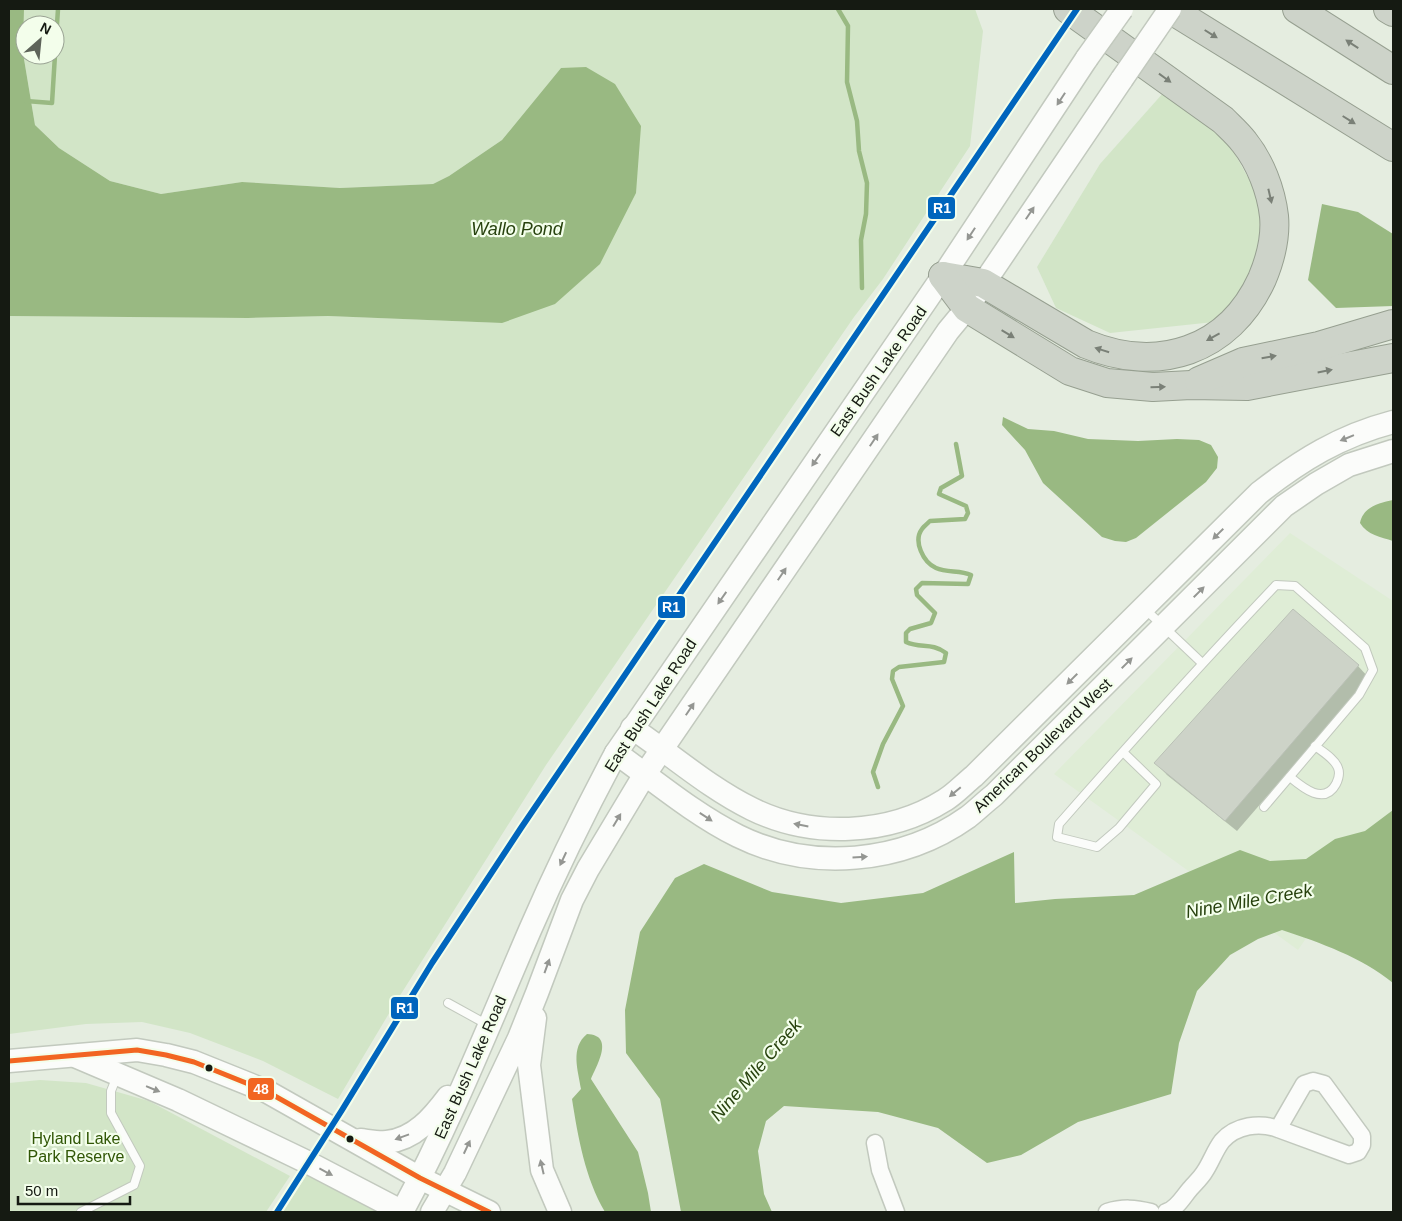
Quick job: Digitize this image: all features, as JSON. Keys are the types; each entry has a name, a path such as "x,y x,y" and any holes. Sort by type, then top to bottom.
{"highway":[{"path":"943,276 984,282 1013,302 1086,344 1102,351 1119,355 1154,357 1192,349 1221,333 1240,315 1257,289 1268,266 1274,238 1274,216 1259,165 1244,141 1223,120 1068,9"},
{"path":"1170,9 1393,147"},
{"path":"1298,9 1393,70"},
{"path":"1388,9 1393,12"},
{"path":"943,276 966,308 1070,371 1107,383 1153,387 1191,385 1247,386 1393,358"},
{"path":"1191,385 1243,362 1320,346 1393,324"}],"street":[{"name":"East Bush Lake Road","path":"403,1212 472,1066 535,919 580,822 616,753 943,276 1087,58 1122,9"},
{"name":"East Bush Lake Road","path":"432,1212 455,1173 519,1038 538,993 572,900 588,869 645,774 1170,9"},
{"name":"American Boulevard West","path":"632,728 726,794 752,809 780,820 840,830 877,826 918,814 946,800 974,776 1259,493 1285,472 1315,453 1346,438 1393,422"},
{"name":"American Boulevard West","path":"616,753 708,819 738,836 771,849 803,856 836,859 871,856 903,849 938,835 968,817 994,795 1284,506 1316,484 1349,465 1393,451"},
{"path":"538,993 528,1065 542,1170 560,1212"},
{"path":"9,1061 137,1050 194,1062 266,1091 420,1178 489,1212"},
{"path":"76,1056 178,1100 309,1163 403,1212"},
{"path":"353,1140 388,1142 407,1136 431,1119 472,1066"},
{"path":"1166,1212 1170,1211 1180,1202 1204,1173 1222,1142 1235,1131 1251,1126 1268,1126 1349,1155 1358,1152 1362,1144 1362,1136 1324,1084 1314,1081 1304,1084 1278,1129"},
{"path":"875,1143 880,1170 896,1212"},
{"path":"1107,1212 1119,1208 1136,1208 1151,1212"}],"lane":[{"path":"1122,752 1156,784 1119,828 1097,847 1057,837 1059,824 1122,752 1202,663 1276,585 1295,586 1365,648 1373,670 1359,695 1264,806"},
{"path":"1144,608 1202,663"},
{"path":"1290,776 1303,788 1315,794 1326,794 1333,788 1338,780 1339,769 1332,760 1315,746"},
{"path":"448,1003 490,1026"},
{"path":"81,1212 134,1185 140,1166 111,1113 111,1091 117,1074"}],"shaded area":[{"path":"1290,533 1393,601 1393,813 1298,950 1054,774"}],"green space":[{"path":"24,9 975,9 983,31 970,146 883,279 854,317 546,765 394,1005 338,1099 263,1061 190,1033 142,1022 86,1024 9,1034 9,316 248,318 328,316 502,323 561,68 502,140 449,176 433,184 340,188 242,182 161,194 110,181 59,148 35,125 25,65 65,65 65,15 24,15"},
{"path":"1164,92 1222,131 1264,206 1252,278 1214,322 1110,333 1056,308 1037,267 1100,164"},
{"name":"Hyland Lake Park Reserve","path":"40,1080 86,1083 149,1101 290,1176 266,1212 9,1212 9,1083"},
{"path":"308,1173 385,1212 283,1212"}],"water":[{"name":"Wallo Pond","path":"9,9 24,9 24,15 15,15 15,65 25,65 35,125 59,148 110,181 161,194 242,182 340,188 433,184 449,176 502,140 561,68 586,67 615,84 641,126 636,193 600,264 555,304 502,323 328,316 248,318 9,316"},
{"path":"1322,204 1358,212 1393,234 1393,306 1336,308 1308,280"},
{"path":"1003,417 1028,429 1054,431 1088,439 1138,441 1199,440 1211,445 1218,457 1217,468 1206,482 1136,538 1126,542 1115,541 1102,537 1043,483 1025,450 1002,425"},
{"path":"1393,500 1393,541 1370,533 1360,523 1368,509 1377,504"},
{"name":"Nine Mile Creek","path":"1393,810 1393,983 1354,958 1282,930 1258,939 1230,955 1197,991 1179,1043 1171,1094 1078,1122 1021,1155 987,1163 938,1128 878,1112 784,1106 766,1121 758,1151 764,1194 772,1212 681,1212 660,1099 626,1053 625,1010 640,932 675,878 704,864 772,892 841,903 923,893 1014,852 1015,903 1134,895 1240,850 1270,861 1306,859 1335,839 1365,831"},
{"path":"587,1034 600,1039 602,1045 600,1059 591,1079 638,1152 651,1212 605,1212 592,1185 580,1142 572,1099 581,1089 576,1060 578,1046"}],"building":[{"path":"1293,609 1359,665 1225,821 1154,763"}],"waterway":[{"path":"58,9 58,15"},
{"path":"838,9 848,26 847,82 857,121 859,151 867,183 866,214 861,240 862,288"},
{"path":"26,101 52,103 54,65"},
{"path":"878,787 873,772 883,744 903,706 892,679 893,671 899,667 944,662 946,653 936,648 906,642 906,633 910,629 931,623 935,613 917,595 916,589 922,583 968,584 971,575 936,568 923,556 919,545 919,534 930,521 965,519 968,513 966,506 939,494 941,488 962,476 956,444"}],"transit line":[{"name":"R1","path":"277,1212 432,963 521,828 1077,9"},
{"name":"48","path":"9,1061 137,1050 194,1062 266,1091 420,1178 489,1212"}]}
